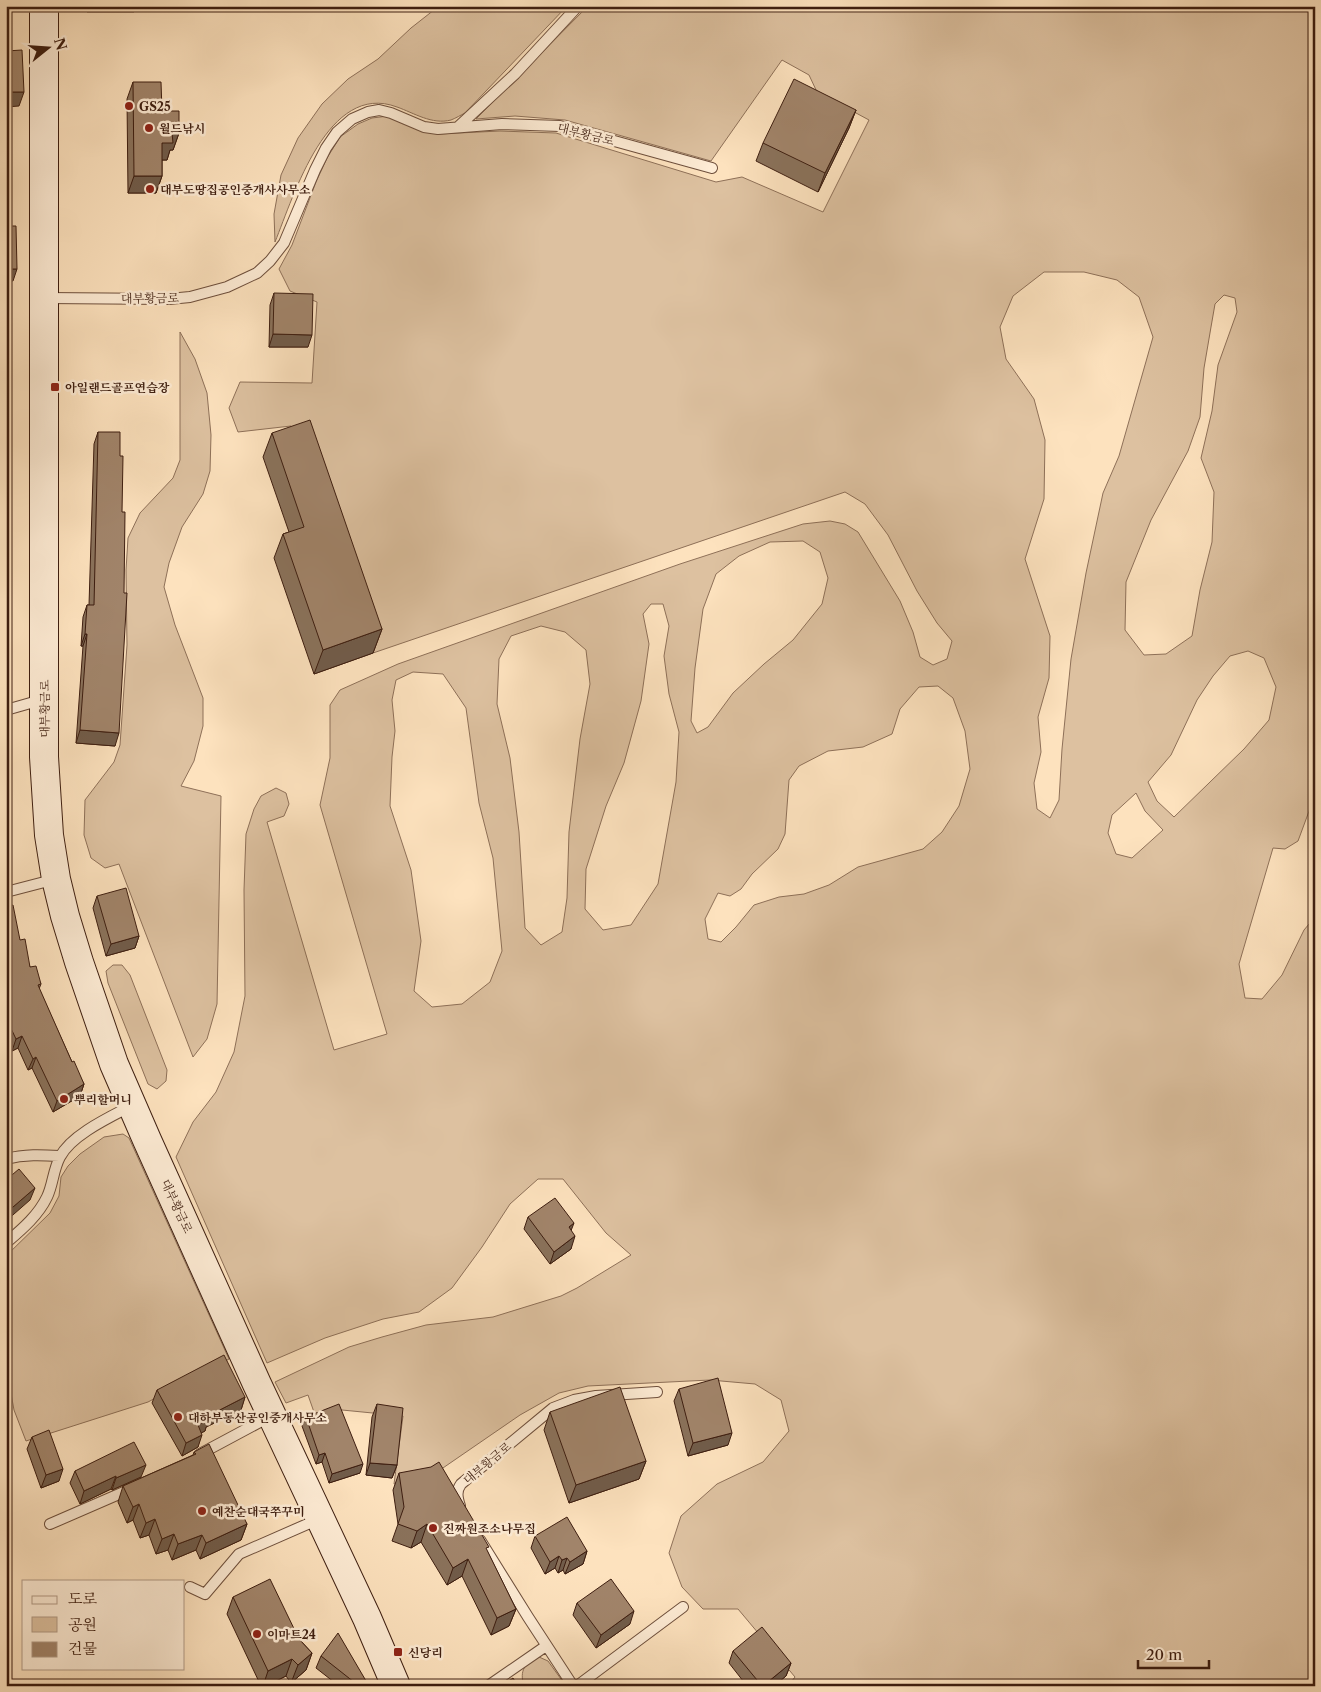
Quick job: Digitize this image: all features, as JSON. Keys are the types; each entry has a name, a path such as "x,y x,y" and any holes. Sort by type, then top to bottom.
{"main road":[{"name":"대부황금로","path":"44,6 44,757 49,835 56,879 64,916 78,962 114,1064 272,1416 367,1618 396,1686"}],"lane":[{"path":"458,127 515,74 578,6"},
{"name":"대부황금로","path":"44,298 169,299 190,297 227,287 257,273 270,261 284,243 315,170 326,148 337,132 352,119 368,112 379,110 424,127 438,129 502,124 560,126 712,168"},
{"path":"6,710 44,699"},
{"path":"6,892 56,879"},
{"path":"6,1244 37,1213 48,1196 60,1156 76,1139 103,1121 132,1106"},
{"path":"6,1159 36,1154 60,1156"},
{"name":"대부황금로","path":"467,1517 458,1499 457,1489 553,1408 574,1400 596,1396 657,1392"},
{"path":"187,1461 272,1416"},
{"path":"50,1524 145,1483"},
{"path":"190,1587 205,1594 239,1554 320,1518"},
{"path":"477,1534 573,1686"},
{"path":"577,1686 683,1607"},
{"path":"488,1686 546,1646"}],"green space":[{"path":"439,6 567,6 465,113 451,120 437,121 423,118 397,107 373,103 352,111 333,126 317,147 304,172 292,197 275,242 274,214 281,175 298,138 322,104 348,79 378,59 411,28"},
{"path":"588,6 1315,6 1315,795 1298,841 1285,849 1273,848 1239,964 1245,998 1262,999 1282,975 1304,930 1315,917 1315,1686 788,1686 795,1677 738,1609 703,1609 682,1587 669,1553 681,1516 717,1484 763,1462 789,1431 781,1400 755,1384 710,1380 588,1386 559,1393 520,1415 424,1481 394,1484 403,1416 332,1409 315,1415 308,1395 286,1403 275,1382 349,1347 426,1325 493,1317 561,1296 631,1255 606,1233 563,1179 538,1179 510,1204 452,1288 419,1312 383,1319 325,1338 267,1363 176,1157 193,1122 216,1092 234,1052 245,996 244,890 246,834 254,809 261,796 276,788 286,793 289,804 284,816 267,822 334,1050 387,1034 320,805 330,758 330,705 340,690 398,664 680,564 803,524 830,521 845,524 858,532 900,601 913,632 920,657 933,665 947,659 952,641 937,623 917,591 888,535 865,504 845,492 373,653 301,444 291,426 238,432 229,408 240,382 312,383 317,302 290,291 279,269 292,245 327,158 340,137 358,124 372,118 388,116 422,131 438,134 500,131 556,133 716,182 742,177 823,212 869,120 817,92 809,75 782,60 711,161 565,120 515,116 476,119","holes":["1044,272 1084,272 1117,280 1139,297 1153,337 1119,456 1103,493 1086,573 1071,659 1059,800 1050,818 1037,809 1034,783 1041,752 1038,717 1049,678 1050,636 1025,559 1044,499 1045,440 1034,399 1006,359 1000,327 1013,296","1224,295 1235,298 1237,312 1218,365 1212,411 1201,458 1214,492 1212,542 1200,590 1192,636 1166,654 1144,655 1125,630 1126,582 1151,520 1188,451 1200,417 1204,368 1215,304","803,541 820,552 828,578 822,604 793,640 733,693 708,727 697,733 691,721 695,668 703,609 716,574 739,556 770,542","651,604 663,604 669,626 664,656 669,694 679,732 676,782 658,884 631,925 603,930 585,909 586,869 606,806 624,763 641,701 649,644 643,614","541,626 565,632 586,650 590,684 580,739 569,832 567,898 562,932 541,945 525,928 519,832 510,758 497,704 499,659 511,636","1248,651 1264,658 1276,687 1269,720 1244,749 1174,817 1157,801 1148,782 1171,755 1197,700 1213,676 1230,656","413,672 443,674 466,708 479,803 493,858 502,951 490,982 462,1004 432,1007 414,991 421,941 411,870 390,806 395,731 392,700 396,680","938,686 953,698 965,731 970,769 959,806 942,832 923,849 858,867 829,885 804,894 779,897 754,905 721,942 708,939 705,919 718,893 730,896 741,889 752,874 778,849 785,834 789,780 799,766 828,751 863,747 892,734 900,709 919,687","1136,793 1145,811 1163,830 1132,858 1116,854 1108,833 1112,815"]},
{"path":"180,332 195,359 207,393 211,435 210,471 203,494 182,527 169,563 164,587 175,625 203,698 203,726 194,761 181,786 221,796 217,1004 207,1039 193,1057 119,864 105,868 91,858 84,835 85,800 114,762 120,745 127,645 126,570 128,538 140,513 173,478 180,460"},
{"path":"113,965 122,965 130,975 167,1070 166,1081 157,1089 148,1084 108,983 106,971"},
{"path":"123,1134 129,1138 229,1359 148,1402 26,1441 14,1410 6,1366 6,1256 50,1213 59,1196 61,1177 68,1166 80,1154 104,1137"},
{"path":"539,1657 548,1661 566,1686 524,1686 522,1676 524,1668"}],"building":[{"path":"22,50 24,92 6,92 6,51"},
{"path":"794,79 856,110 825,173 763,143"},
{"path":"133,82 161,82 162,111 179,111 179,133 172,133 173,143 162,143 162,176 134,176"},
{"path":"6,226 16,226 17,269 6,269"},
{"path":"274,293 313,294 312,335 273,334"},
{"path":"310,420 382,629 323,650 283,534 304,527 272,433"},
{"path":"98,432 120,432 120,456 123,456 122,512 125,512 124,593 127,593 119,733 80,730 87,634 85,634 87,605 94,605"},
{"path":"126,888 139,936 111,944 97,896"},
{"path":"13,905 20,940 25,939 30,967 36,966 41,984 38,985 72,1062 74,1061 84,1084 57,1101 36,1057 33,1059 22,1036 16,1039 6,1020 6,907"},
{"path":"19,1169 35,1188 6,1213 6,1180"},
{"path":"555,1198 574,1223 569,1227 575,1236 554,1252 528,1217"},
{"path":"224,1355 245,1397 208,1416 209,1419 198,1425 202,1435 186,1443 157,1390"},
{"path":"718,1378 732,1433 693,1443 679,1389"},
{"path":"620,1387 646,1461 576,1485 550,1412"},
{"path":"339,1404 363,1464 332,1474 325,1453 319,1455 306,1417"},
{"path":"377,1404 403,1408 397,1465 370,1463"},
{"path":"49,1430 63,1469 46,1475 32,1437"},
{"path":"134,1442 146,1465 84,1491 75,1471"},
{"path":"209,1444 247,1524 206,1543 202,1535 178,1544 174,1534 162,1539 155,1519 146,1523 139,1504 133,1507 123,1486 196,1454 194,1452"},
{"path":"439,1462 489,1547 486,1548 516,1609 497,1618 468,1559 453,1568 427,1524 417,1531 398,1524 404,1507 399,1473 431,1467"},
{"path":"567,1517 587,1551 570,1562 567,1558 562,1560 559,1556 550,1562 535,1536"},
{"path":"270,1579 299,1639 312,1653 298,1665 292,1659 268,1671 233,1597"},
{"path":"611,1579 634,1611 601,1635 577,1603"},
{"path":"762,1627 791,1663 763,1686 733,1651"},
{"path":"338,1633 369,1686 359,1686 321,1656"},
{"path":"513,1678 518,1686 502,1686"}],"place":[{"name":"GS25","path":"129,106"},
{"name":"월드낚시","path":"149,128"},
{"name":"대부도땅집공인중개사사무소","path":"150,189"},
{"name":"아일랜드골프연습장","path":"55,387"},
{"name":"뿌리할머니","path":"64,1099"},
{"name":"대하부동산공인중개사무소","path":"178,1417"},
{"name":"예찬순대국쭈꾸미","path":"202,1511"},
{"name":"진짜원조소나무집","path":"433,1528"},
{"name":"이마트24","path":"257,1634"},
{"name":"신당리","path":"398,1652"}]}
